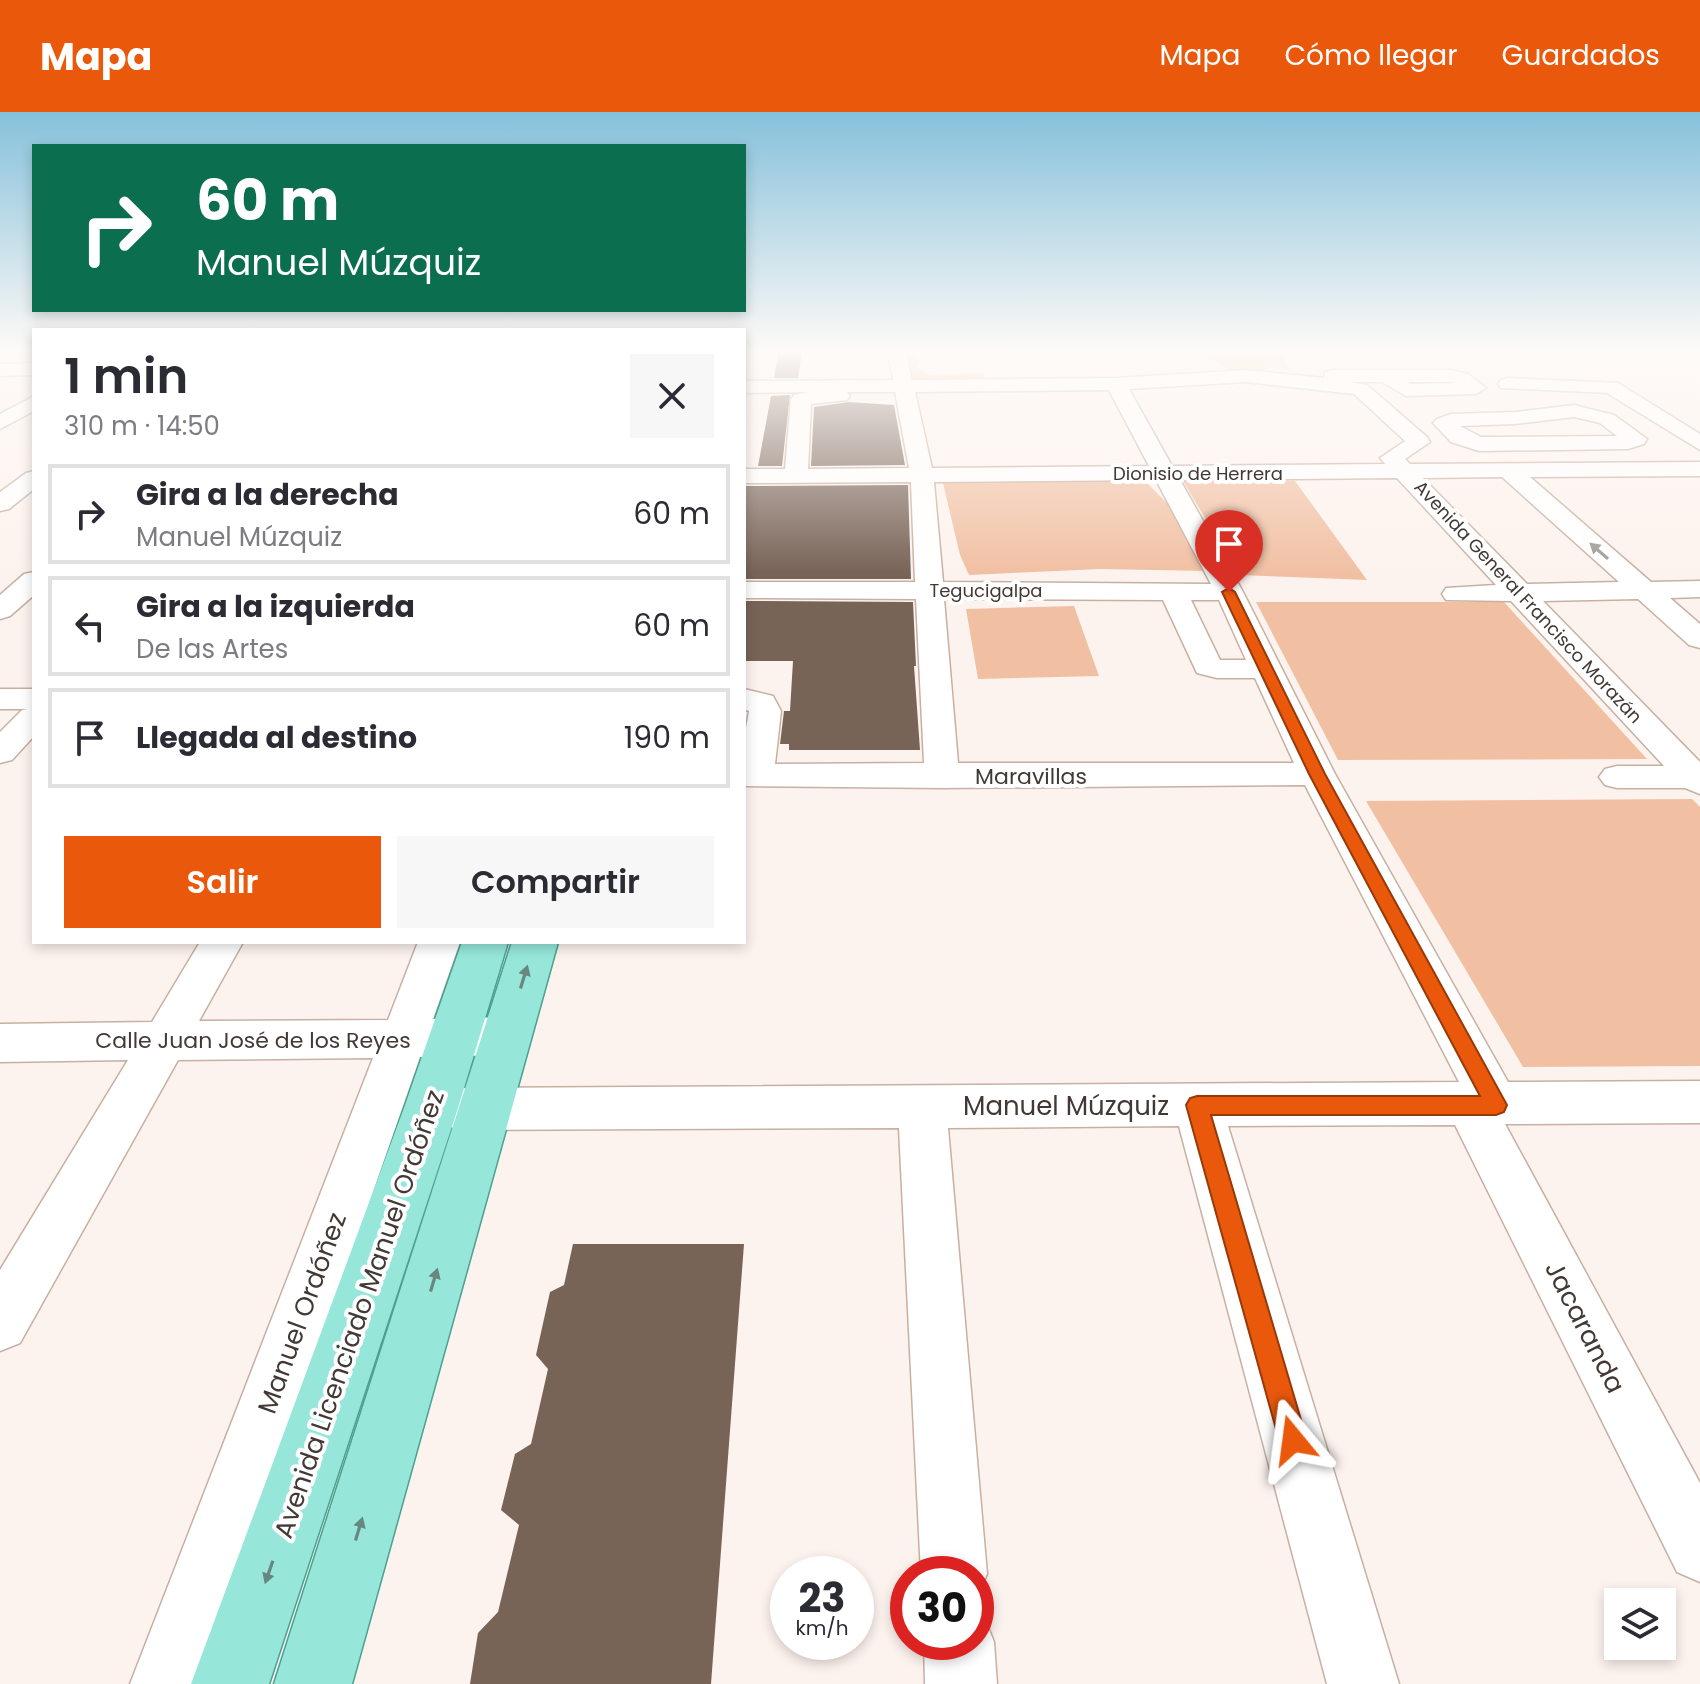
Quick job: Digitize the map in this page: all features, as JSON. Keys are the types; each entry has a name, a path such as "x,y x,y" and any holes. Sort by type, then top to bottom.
{"main road":[{"name":"Avenida Licenciado Manuel Ordóñez","path":"313,1684 458,1109 454,1038 484,944"},
{"name":"Avenida Licenciado Manuel Ordóñez","path":"454,1038 533,944"},
{"name":"Avenida Licenciado Manuel Ordóñez","path":"230,1684 458,1109"}],"street":[{"path":"799,426 797,466 885,457"},
{"path":"906,426 922,475 942,777"},
{"name":"Jacaranda","path":"1139,426 1229,592 1700,1549"},
{"path":"1392,459 1419,442 1407,426"},
{"path":"1448,426 1459,437 1479,444 1698,440"},
{"path":"1618,426 1636,439"},
{"path":"1676,426 1698,440"},
{"name":"Dionisio de Herrera","path":"746,476 797,466 922,475 1166,475 1392,459 1509,471 1700,469"},
{"name":"Avenida General Francisco Morazán","path":"1392,459 1698,779"},
{"path":"1509,471 1700,639"},
{"path":"1,498 32,486"},
{"path":"0,610 32,582"},
{"path":"1456,594 1700,589"},
{"name":"Tegucigalpa","path":"746,590 1229,592"},
{"path":"1173,592 1208,666 1217,669 1266,669"},
{"path":"0,699 32,699"},
{"path":"746,699 762,703 765,711 750,775"},
{"path":"0,752 32,719"},
{"name":"Maravillas","path":"750,775 1317,774"},
{"path":"1617,777 1698,779"},
{"path":"0,1323 221,944"},
{"name":"Manuel Ordóñez","path":"166,1684 454,1038 439,944"},
{"name":"Calle Juan José de los Reyes","path":"0,1043 454,1038"},
{"name":"Manuel Múzquiz","path":"458,1109 1483,1106 1700,1102"},
{"path":"1197,1105 1363,1684"},
{"path":"922,1107 953,1556"},
{"path":"960,1660 961,1684"}],"shaded area":[{"path":"1143,479 1168,504 1208,571 1100,569 969,575 960,555 943,483"},
{"path":"1183,481 1295,481 1367,580 1239,575"},
{"path":"1256,602 1504,602 1647,759 1338,760"},
{"path":"1074,606 1099,676 978,679 966,609"},
{"path":"1692,799 1700,807 1700,1066 1523,1067 1366,801"}],"building":[{"path":"765,426 786,426 782,466 758,466"},
{"path":"813,426 898,426 905,465 811,466"},
{"path":"908,485 911,579 746,579 746,486"},
{"path":"746,601 913,602 920,750 789,750 789,744 780,744 784,711 790,711 793,661 746,661"},
{"path":"573,1244 744,1244 711,1684 470,1684 478,1633 498,1612 519,1525 501,1510 515,1454 531,1444 548,1369 536,1355 550,1292 564,1285"}],"route":[{"path":"1229,592 1317,774 1496,1105 1197,1105 1293,1440"}]}
